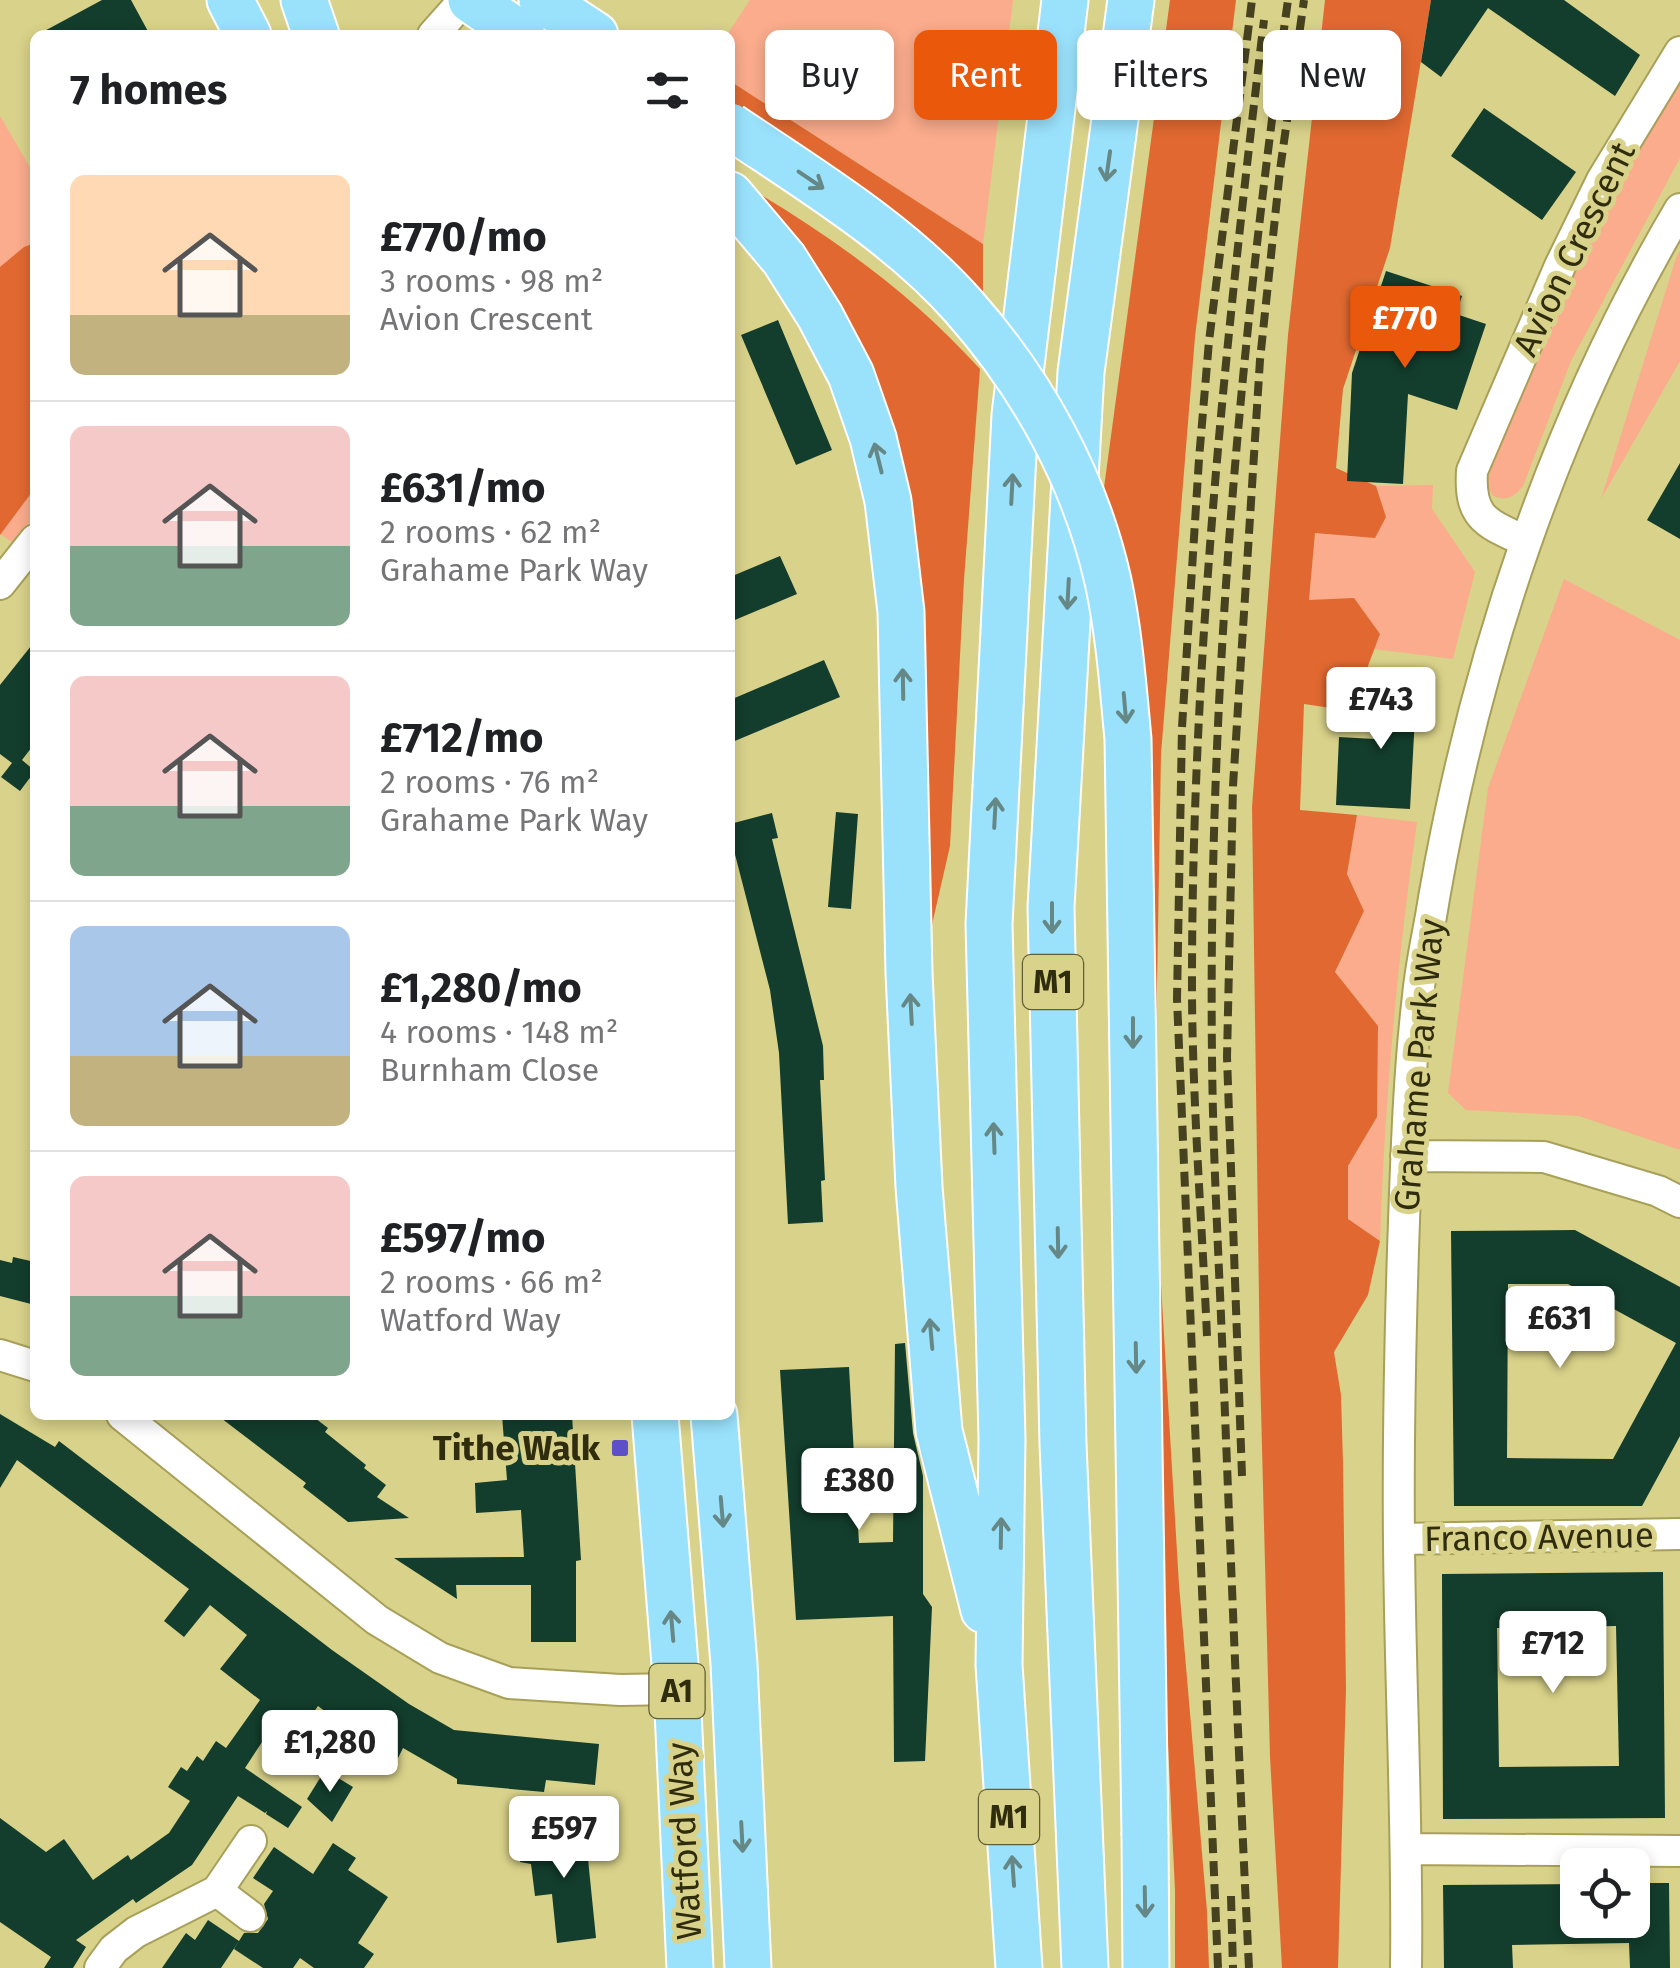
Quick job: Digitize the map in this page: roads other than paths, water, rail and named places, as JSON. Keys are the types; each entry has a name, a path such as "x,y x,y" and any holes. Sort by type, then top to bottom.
{"highway":[{"path":"230,0 245,30"},
{"path":"304,0 314,30"},
{"path":"468,0 514,30"},
{"path":"542,0 587,30"},
{"name":"M1","path":"1019,1968 999,1665 1002,1438 988,924 1016,415 1065,0"},
{"name":"M1","path":"1085,1968 1063,1444 1051,907 1080,372 1131,0"},
{"name":"M1","path":"735,129 903,250 962,305 1013,368 1053,431 1088,512 1108,581 1128,739 1146,1968"},
{"name":"M1","path":"735,201 784,259 820,316 850,375 873,438 888,501 901,612 909,973 939,1431 999,1665"},
{"name":"Watford Way","path":"655,1420 677,1689 690,1968"},
{"name":"Watford Way","path":"714,1420 734,1664 748,1968"}],"street":[{"path":"438,30 468,0"},
{"name":"Avion Crescent","path":"1526,541 1490,525 1470,499 1472,471 1568,248 1602,180 1680,52"},
{"name":"Grahame Park Way","path":"1406,1968 1399,1539 1406,1156 1418,995 1451,800 1526,541 1590,384 1644,270 1680,208"},
{"path":"0,584 30,546"},
{"path":"1406,1156 1544,1157 1658,1190 1680,1202"},
{"path":"0,1355 30,1364"},
{"path":"128,1420 377,1620 440,1658 509,1683 620,1690 677,1689"},
{"name":"Franco Avenue","path":"1399,1539 1680,1534"},
{"path":"100,1968 136,1932 217,1891 251,1841"},
{"path":"1406,1849 1680,1851"},
{"path":"217,1891 250,1916"}],"railway":[{"path":"1218,1968 1177,999 1182,727 1199,459 1209,341 1252,0"},
{"path":"1249,1968 1215,1172 1212,924 1221,659 1230,527 1255,263 1288,0"},
{"path":"1242,1476 1227,1057 1233,786 1260,360 1280,170 1304,0"},
{"path":"1207,1336 1192,997 1197,752 1224,386 1264,20"},
{"path":"1231,1896 1233,1968"}],"place":[{"name":"Tithe Walk","path":"620,1448"}]}
